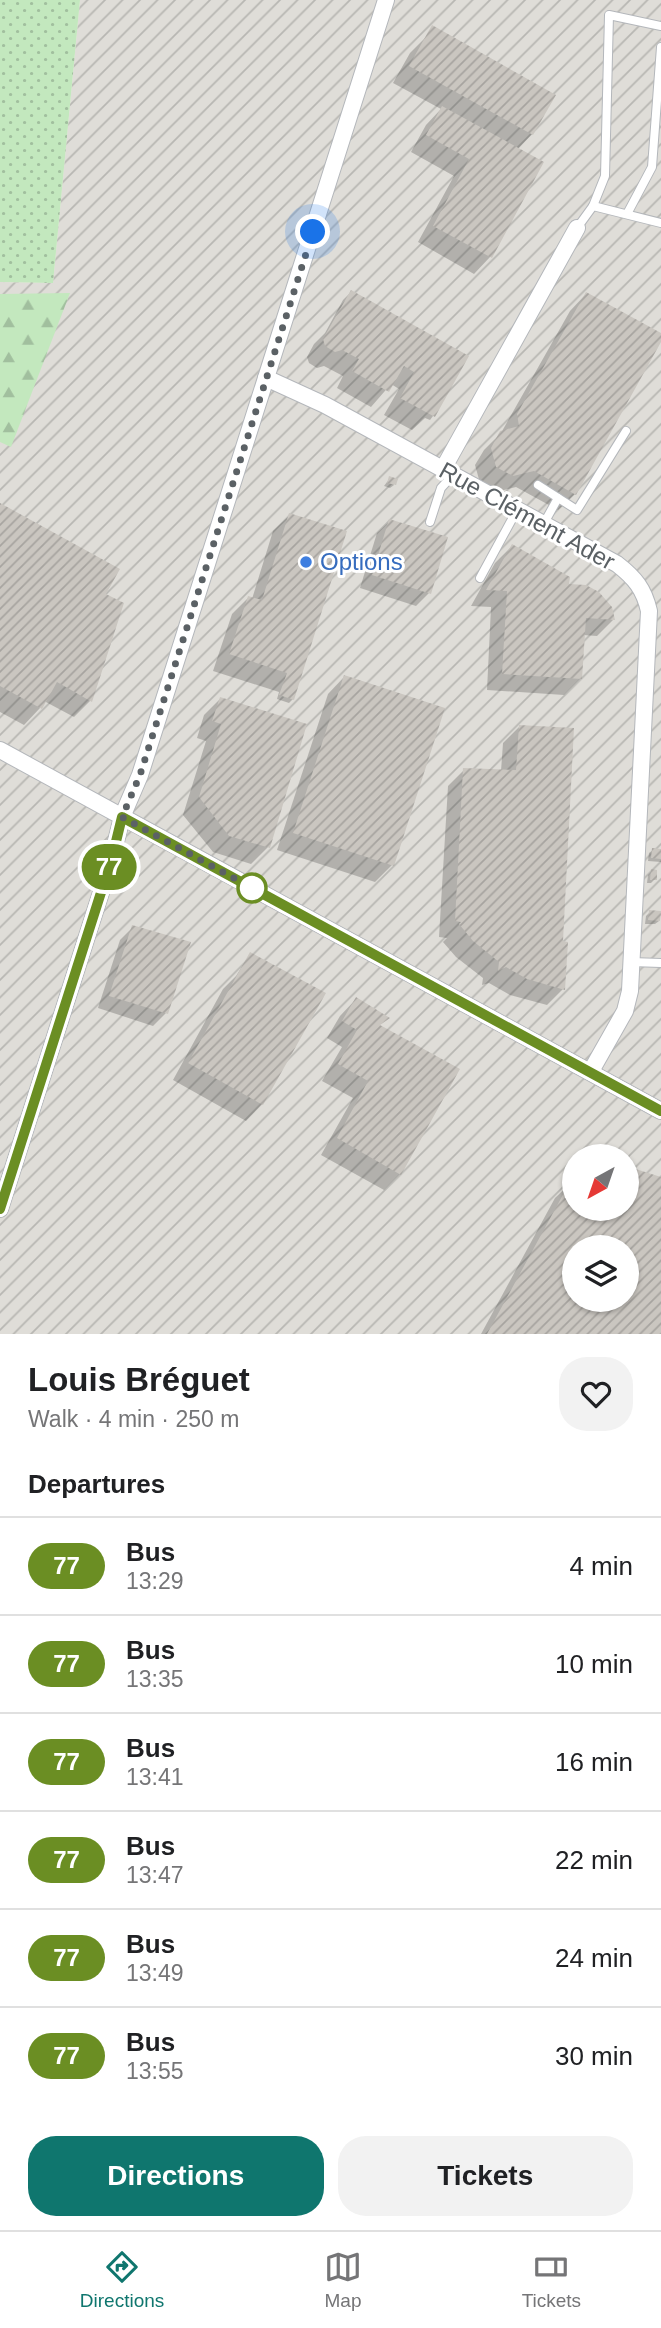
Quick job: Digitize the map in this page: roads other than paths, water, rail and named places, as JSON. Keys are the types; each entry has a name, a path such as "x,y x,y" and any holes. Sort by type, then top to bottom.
{"street":[{"path":"0,1209 112,858 122,817 140,775 386,0"},
{"path":"448,472 577,228"},
{"name":"Rue Clément Ader","path":"266,378 325,405 617,564 642,587 649,611 630,992 625,1011 591,1072"},
{"path":"0,750 661,1111"}],"lane":[{"path":"577,228 593,206 605,176 609,15 661,26"},
{"path":"627,215 652,167 661,47"},
{"path":"593,206 661,223"},
{"path":"538,485 577,510 626,431"},
{"path":"430,522 448,472"},
{"path":"543,525 558,498"},
{"path":"480,578 517,510"},
{"path":"631,962 661,963"}],"place":[{"name":"Options","path":"306,562"}]}
